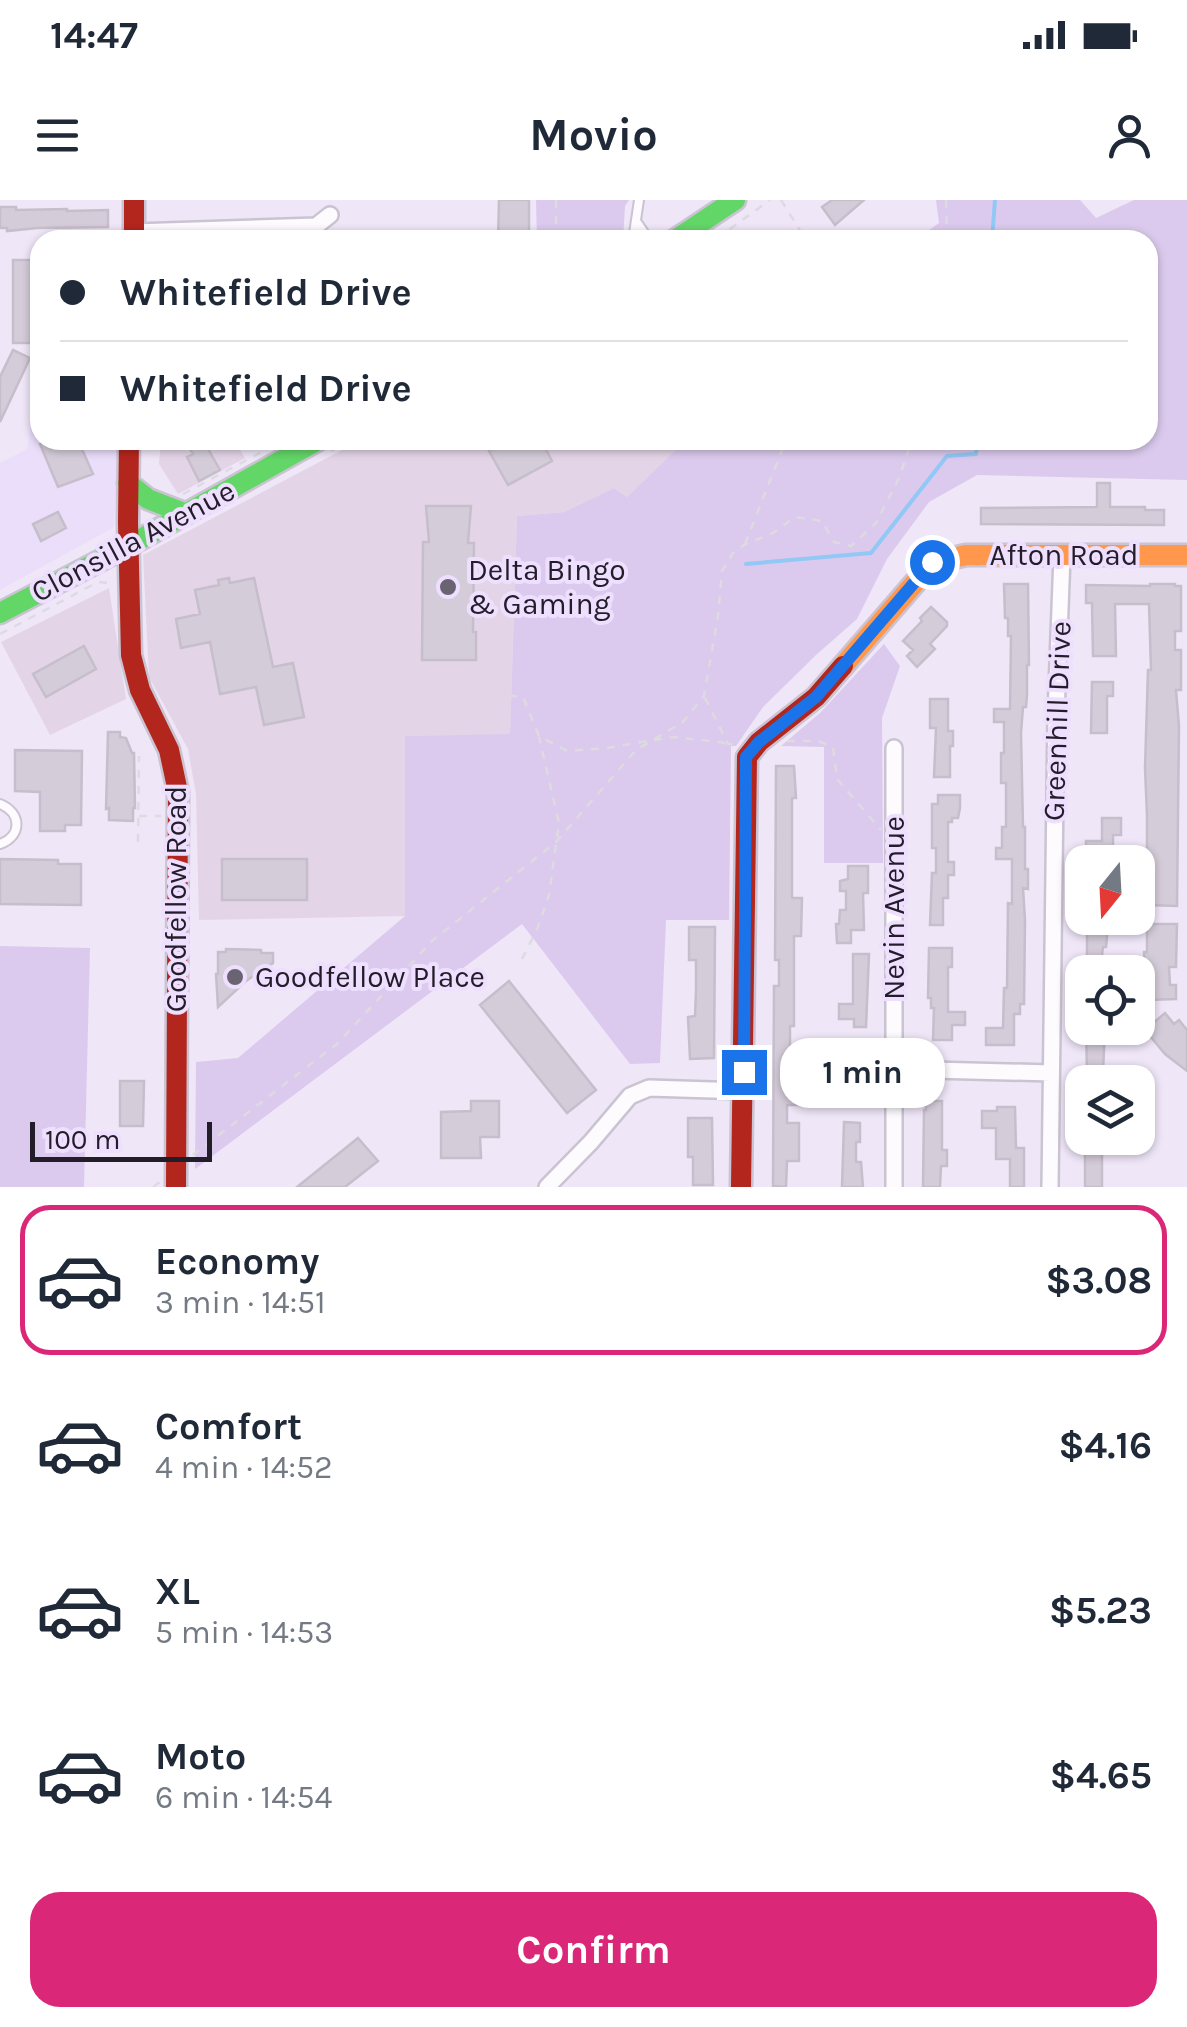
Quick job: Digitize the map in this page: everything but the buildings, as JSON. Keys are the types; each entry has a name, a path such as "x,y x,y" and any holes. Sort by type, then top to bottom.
{"street":[{"path":"134,200 134,230"},
{"path":"690,230 735,200"},
{"path":"243,230 316,226 330,215"},
{"name":"Goodfellow Road","path":"129,450 132,654 140,690 174,768 178,792 169,1184"},
{"name":"Clonsilla Avenue","path":"0,613 300,450"},
{"path":"128,483 161,506 184,513"},
{"name":"Afton Road","path":"759,742 816,697 932,562 966,555 1187,555"},
{"name":"Greenhill Drive","path":"1050,1187 1062,556"},
{"path":"742,1187 746,757 759,742"},
{"name":"Nevin Avenue","path":"894,748 894,1187"},
{"path":"894,1069 1051,1072"},
{"path":"547,1187 630,1096 649,1088 744,1090"}],"lane":[{"path":"635,230 639,200"},
{"path":"636,221 642,230"},
{"path":"0,804 14,814 17,826 11,839 0,844"}],"path":[{"path":"556,200 556,230"},
{"path":"729,230 770,200"},
{"path":"781,200 800,230"},
{"path":"946,200 947,230"},
{"path":"161,506 265,450"},
{"path":"744,545 782,450"},
{"path":"190,1157 338,1043 432,941 556,842 636,750 684,722 704,696 722,572 733,553 795,517 822,522 834,542 850,546 876,524 908,450"},
{"path":"0,634 98,582 108,583"},
{"path":"493,694 523,697 538,736 559,823 549,895 522,959"},
{"path":"704,696 728,744"},
{"path":"538,736 567,751 675,737 728,744 818,741 833,747 837,779 895,846"},
{"path":"138,842 139,756"},
{"path":"138,816 179,816"},
{"path":"153,1187 169,1184"}],"shaded area":[{"path":"536,200 629,200 624,230 537,230"},
{"path":"936,200 1080,200 1096,218 1134,200 1187,200 1187,480 977,475 929,502 887,559 857,619 763,707 736,746 731,746 729,920 666,920 660,1063 630,1064 522,924 195,1169 196,1062 238,1058 405,916 405,736 510,734 517,516 564,512 614,488 627,497 676,450 1158,450 1158,230 929,230 939,223"},
{"path":"30,430 30,450 118,450 114,527 0,590 0,463 27,449"},
{"path":"160,450 240,450 245,458 178,494 159,464"},
{"path":"342,450 677,450 627,497 614,488 564,512 517,516 510,735 406,736 405,916 199,920 196,794 188,749 149,677 143,555"},
{"path":"109,588 126,699 50,735 1,642"},
{"path":"884,644 900,666 882,718 883,863 824,863 824,747 781,746 820,713"},
{"path":"0,946 90,948 84,1187 0,1187"}],"waterway":[{"path":"993,230 995,200"},
{"path":"746,564 871,553 947,456 976,454 976,450"}],"traffic: fast":[{"path":"690,230 735,200"},
{"path":"0,613 300,450"},
{"path":"128,483 148,499 184,513"}],"traffic: slow":[{"path":"843,666 932,563 966,555 1187,555"}],"traffic: jam":[{"path":"134,200 134,230"},
{"path":"129,450 131,655 140,690 169,750 178,792 176,1187"},
{"path":"741,1187 747,757 759,742 816,697 843,666"}],"place":[{"name":"Delta Bingo & Gaming","path":"448,587"},
{"name":"Goodfellow Place","path":"235,977"}],"route":[{"path":"744,1072 746,757 816,697 932,562"}]}
